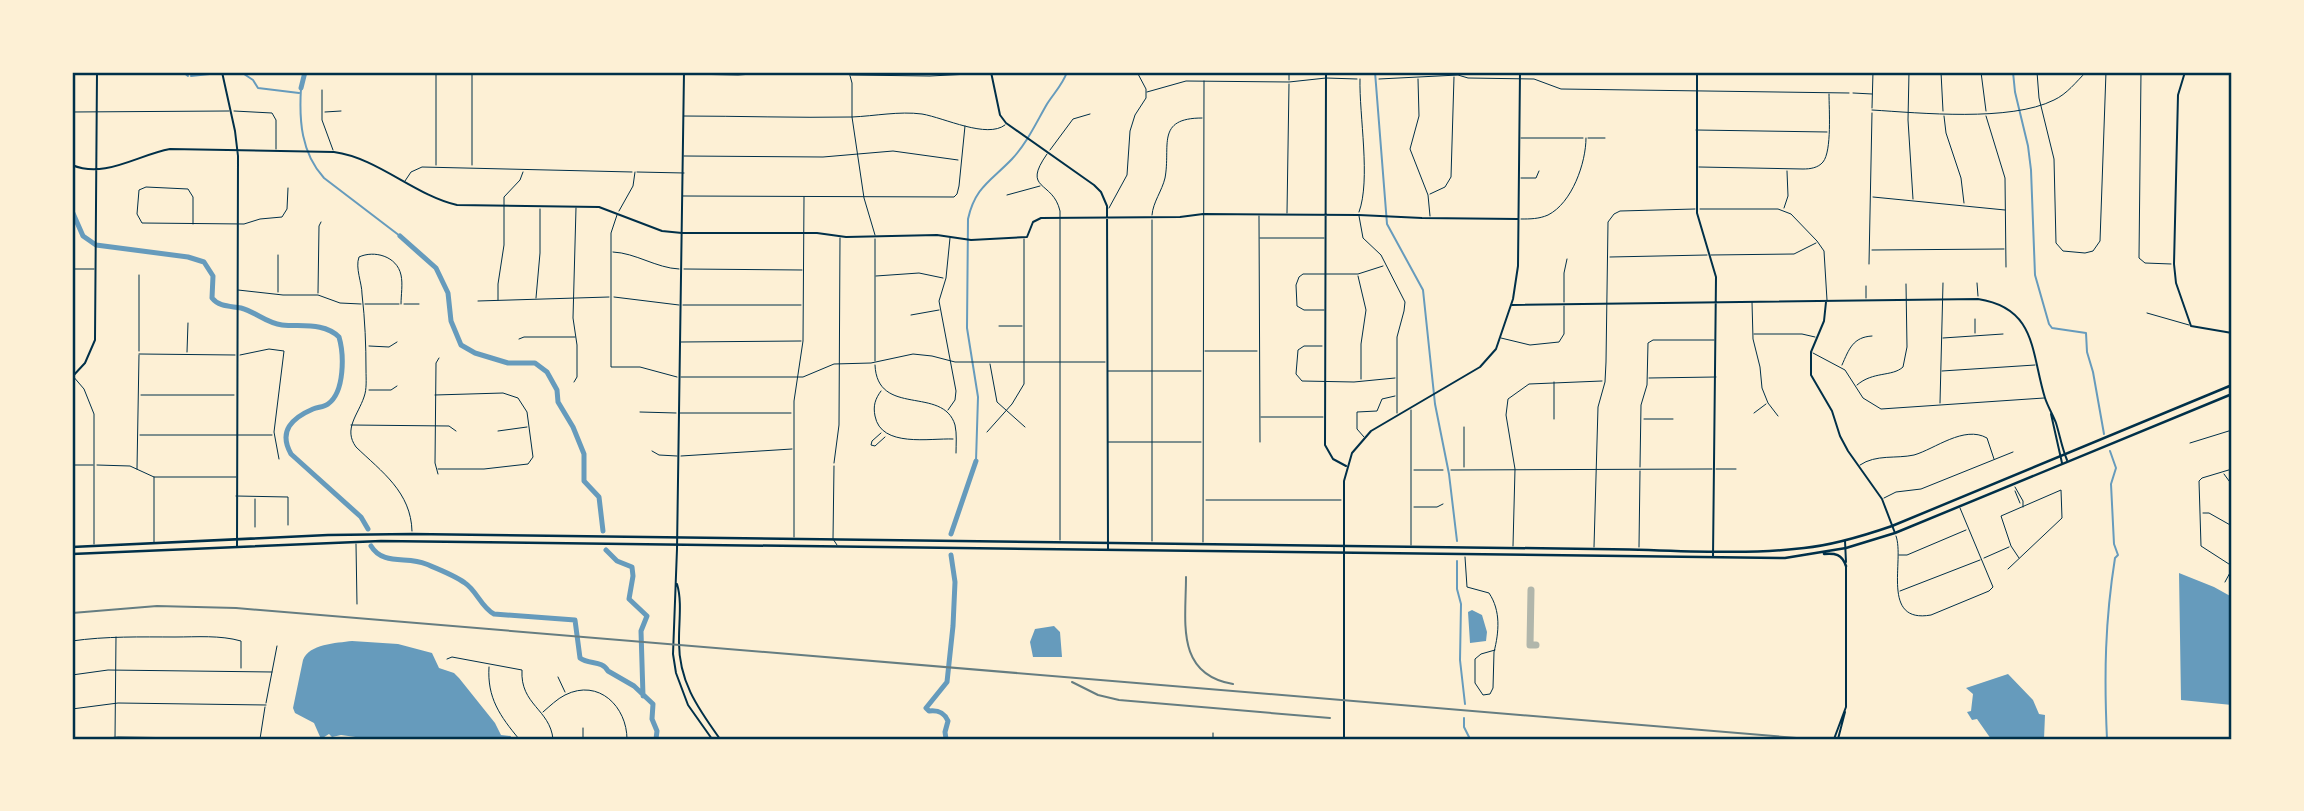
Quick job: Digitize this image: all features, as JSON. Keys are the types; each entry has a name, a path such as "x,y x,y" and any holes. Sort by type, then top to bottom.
{"main road":[{"path":"72,547 328,535 412,534 1594,549 1802,549 1845,541 1892,526 2232,385"},
{"path":"1813,555 1895,533 2015,487 2232,394"},
{"path":"897,540 897,548"},
{"path":"72,554 412,542 1775,559 1837,554 1842,557 1846,566"}],"street":[{"path":"94,546 95,422 93,407 85,389 72,376 88,358 95,340 97,72"},
{"path":"222,72 238,151 237,547"},
{"path":"436,72 436,167"},
{"path":"472,72 472,167"},
{"path":"712,739 688,705 673,658 673,616 677,582 684,73 738,75 783,72"},
{"path":"849,72 852,117 864,198 875,236 875,375 883,389 898,397 930,403 946,412 955,425 956,453"},
{"path":"853,72 860,75"},
{"path":"850,75 1010,72"},
{"path":"1107,209 1127,175 1130,131 1147,92 1137,72"},
{"path":"1287,215 1289,72"},
{"path":"1326,72 1325,418 1327,451 1337,463 1346,466"},
{"path":"1398,78 1399,72"},
{"path":"1344,739 1343,545 1346,466 1364,437 1486,362 1501,338 1511,305 1518,266 1520,72"},
{"path":"1697,72 1697,209 1716,272 1717,302 1713,558"},
{"path":"1869,264 1873,72"},
{"path":"1909,72 1908,112 1913,201"},
{"path":"1941,72 1946,133 1961,178 1964,206"},
{"path":"1981,72 1991,135 2004,172 2007,210 2006,267"},
{"path":"2037,72 2041,106 2054,159 2056,243 2061,250 2088,253 2096,249 2100,241 2106,72"},
{"path":"1872,110 1944,114 1986,113 2041,106 2061,96 2086,72"},
{"path":"2141,72 2139,258 2145,263 2174,264"},
{"path":"2185,72 2178,95 2174,264 2176,283 2191,326"},
{"path":"991,73 998,110 1006,123 1094,185 1103,196 1107,209 1108,550"},
{"path":"1380,79 1454,73 1473,78 1537,79 1561,89 1849,93"},
{"path":"1428,195 1445,187 1451,177 1454,73"},
{"path":"1418,77 1419,116 1410,149 1428,195 1430,218"},
{"path":"1147,92 1182,81 1289,82 1326,78 1366,79"},
{"path":"1360,79 1363,150 1360,230 1363,238 1378,252 1405,302 1397,337 1397,415"},
{"path":"1203,551 1204,81"},
{"path":"322,90 323,124 334,152"},
{"path":"1696,167 1810,169 1821,163 1827,156 1829,93"},
{"path":"1853,93 1873,94"},
{"path":"323,112 341,111"},
{"path":"72,112 272,113 276,120 276,151"},
{"path":"684,116 852,117 920,114 994,131 1006,123"},
{"path":"1060,542 1061,218 1057,201 1036,178 1036,171 1073,119 1090,114"},
{"path":"1152,543 1153,206 1165,177 1166,139 1169,131 1182,120 1203,118"},
{"path":"683,196 954,197 959,186 965,126"},
{"path":"1696,130 1828,132"},
{"path":"1519,138 1605,138"},
{"path":"72,165 97,170 170,149 334,152 358,158 450,203 470,206 599,207 662,231 682,233 840,237 937,235 971,240 1024,239 1030,234 1035,220 1041,218 1203,214 1519,219 1543,217 1561,205 1576,179 1586,138"},
{"path":"684,156 858,155 908,152 961,160"},
{"path":"404,182 411,172 418,168 436,167 684,173"},
{"path":"1783,210 1787,196 1787,169"},
{"path":"498,302 506,193 520,180 524,170"},
{"path":"1533,183 1539,171"},
{"path":"635,172 633,186 612,229 611,367 640,367 680,377 798,377 807,376 829,365 875,363 913,354 951,362 1108,362"},
{"path":"1519,178 1536,178"},
{"path":"1007,195 1042,186"},
{"path":"193,224 193,195 185,187 141,188 137,194 139,220 142,223 193,224 238,224 282,217 287,209 288,188"},
{"path":"1870,196 2007,210"},
{"path":"794,546 794,413 803,341 804,197"},
{"path":"536,301 540,206"},
{"path":"574,382 577,377 577,337 572,297 576,207"},
{"path":"1594,556 1598,407 1605,382 1607,226 1612,216 1625,210 1783,210 1800,222 1817,241 1826,260 1826,301 1824,321 1811,352 1813,381 1829,405 1843,443 1882,499 1899,542 1897,592 1908,610 1917,615 1927,616 1993,589 1959,507"},
{"path":"1259,215 1259,442"},
{"path":"318,295 318,226 321,222"},
{"path":"834,463 839,425 840,237"},
{"path":"946,412 956,396 940,310 940,295 946,278 951,238"},
{"path":"1259,238 1324,238"},
{"path":"987,432 1023,388 1024,239"},
{"path":"1607,257 1794,254 1817,241"},
{"path":"1870,250 2006,248"},
{"path":"612,252 631,255 670,269 804,270"},
{"path":"278,255 278,295"},
{"path":"401,304 400,272 393,262 380,255 364,255 357,260 366,346 366,390 351,425 351,438 356,447 403,495 410,511 412,542"},
{"path":"1501,338 1530,345 1559,342 1564,334 1564,273 1567,259"},
{"path":"1324,310 1301,309 1296,301 1296,282 1303,274 1358,274 1385,265"},
{"path":"72,269 96,269"},
{"path":"876,276 925,273 946,278"},
{"path":"1358,274 1366,310 1361,352 1362,381"},
{"path":"137,469 139,275"},
{"path":"1940,406 1943,283"},
{"path":"1977,283 1978,299"},
{"path":"1856,386 1871,376 1899,371 1903,367 1907,347 1906,284"},
{"path":"1866,286 1866,300"},
{"path":"237,290 278,295 318,295 340,303 419,304"},
{"path":"478,302 572,297 681,305 804,305"},
{"path":"1511,305 1978,299 2007,309 2031,336 2045,398 2069,463"},
{"path":"1752,302 1752,334 1762,388 1768,403 1778,416"},
{"path":"911,315 940,310"},
{"path":"2147,313 2191,326 2232,333"},
{"path":"1975,319 1976,335"},
{"path":"187,354 188,323"},
{"path":"999,326 1024,326"},
{"path":"1752,334 1802,334 1817,338"},
{"path":"1941,338 2003,334"},
{"path":"1840,367 1854,341 1872,336"},
{"path":"519,339 577,337"},
{"path":"1639,549 1641,405 1647,378 1650,340 1717,340"},
{"path":"681,342 803,341"},
{"path":"366,346 389,346 397,342"},
{"path":"1325,346 1299,348 1296,354 1296,374 1304,382 1397,378"},
{"path":"139,354 237,355 280,349 284,351 274,434 279,459"},
{"path":"1203,351 1259,351"},
{"path":"1811,352 1840,367 1867,402 1881,409 2045,398"},
{"path":"438,474 435,466 435,426 436,363 439,358"},
{"path":"989,362 997,402 1025,427"},
{"path":"1940,371 2038,365"},
{"path":"1108,371 1203,371"},
{"path":"1755,376 1761,376"},
{"path":"1647,378 1716,377"},
{"path":"1554,382 1554,419"},
{"path":"1513,548 1515,469 1506,415 1507,401 1511,395 1529,384 1605,382"},
{"path":"366,390 391,390 397,386"},
{"path":"883,389 874,405 876,419 887,435 902,438 956,439"},
{"path":"138,394 237,396"},
{"path":"436,395 511,394 524,403 533,457 530,463 484,469 438,469"},
{"path":"1364,437 1357,429 1357,412 1377,411 1382,399 1397,396"},
{"path":"1754,413 1768,403"},
{"path":"1409,408 1411,546 1414,554"},
{"path":"640,412 794,413"},
{"path":"2051,413 2063,465"},
{"path":"1260,417 1325,418"},
{"path":"1642,419 1673,419"},
{"path":"351,425 449,426 456,431"},
{"path":"498,431 529,427"},
{"path":"1464,469 1465,427"},
{"path":"2190,443 2232,430"},
{"path":"883,432 871,443 873,446 887,435"},
{"path":"138,435 274,434"},
{"path":"1858,466 1872,459 1912,455 1960,437 1980,435 1987,438 1994,459"},
{"path":"1108,442 1203,442"},
{"path":"652,451 659,455 678,456 794,449"},
{"path":"1882,499 1896,492 1921,489 2013,452"},
{"path":"72,465 127,465 154,477 236,477"},
{"path":"834,466 833,539 838,547"},
{"path":"1451,470 1736,469"},
{"path":"2225,582 2232,567 2201,546 2200,479 2232,469"},
{"path":"1411,470 1443,470"},
{"path":"2223,472 2232,485"},
{"path":"153,551 154,477"},
{"path":"2015,487 2023,505"},
{"path":"2008,569 2062,518 2061,490 2001,516 2011,546 2019,558"},
{"path":"236,496 288,497 288,525"},
{"path":"255,496 256,527"},
{"path":"1203,500 1344,500"},
{"path":"1412,507 1437,507 1443,504"},
{"path":"2200,513 2209,513 2232,526"},
{"path":"1899,555 1907,555 1969,529"},
{"path":"1836,739 1846,707 1845,541"},
{"path":"356,542 356,604"},
{"path":"1897,592 1908,590 2011,546"},
{"path":"1465,555 1467,587 1489,593 1496,606 1498,636 1492,691 1483,695 1475,683 1475,659 1495,650"},
{"path":"677,582 683,677 692,698 720,739"},
{"path":"115,738 116,637"},
{"path":"72,641 116,637 215,637 236,640 240,641 241,670"},
{"path":"260,738 277,646"},
{"path":"447,659 452,657 522,670 523,690 552,729 553,739"},
{"path":"673,658 680,658"},
{"path":"489,664 491,699 502,719 519,739"},
{"path":"72,675 116,670 272,672"},
{"path":"558,677 566,694"},
{"path":"678,678 683,677"},
{"path":"542,713 566,694 590,691 614,702 624,717 627,739"},
{"path":"72,709 116,704 266,705"},
{"path":"583,728 583,739"},
{"path":"1213,733 1213,739"},
{"path":"96,739 268,739"}],"water":[{"path":"2179,573 2232,597 2232,705 2181,700"},
{"path":"1472,610 1482,615 1487,632 1486,641 1470,643 1468,612"},
{"path":"1054,626 1060,632 1062,657 1033,657 1030,642 1035,629"},
{"path":"352,641 398,644 432,653 439,668 454,673 459,678 495,723 501,735 511,736 510,739 370,739 341,735 332,737 329,734 321,739 314,723 295,713 293,708 303,660 317,647"},
{"path":"2008,674 2033,700 2039,714 2045,715 2044,739 1991,739 1977,719 1972,720 1967,712 1971,711 1973,694 1966,688"}],"waterway":[{"path":"183,72 188,76"},
{"path":"241,72 253,80 258,88 299,93"},
{"path":"301,88 305,72"},
{"path":"976,461 978,397 967,328 968,219 979,192 1022,146 1067,72"},
{"path":"1375,72 1387,224 1423,290 1435,404 1449,474 1457,541"},
{"path":"2013,72 2031,170 2035,275 2052,328 2086,333 2087,352 2104,434"},
{"path":"191,76 219,73"},
{"path":"301,88 303,136 316,168 324,178 400,236"},
{"path":"72,211 83,236 96,245 188,257 204,262 213,276 212,298 218,303 241,308 276,324 319,327 339,337 342,363 338,391 328,404 293,421 287,432 287,446 291,454 361,517 368,529"},
{"path":"400,236 436,268 448,293 451,321 461,345 475,353 508,363 535,363 547,372 557,390 558,402 573,427 584,454 584,481 599,497 603,531"},
{"path":"2107,739 2107,626 2115,558 2118,555 2114,544 2111,484 2116,468 2110,451"},
{"path":"951,534 976,461"},
{"path":"371,546 382,556 419,562 456,577 469,586 494,614 575,620 580,658 602,665 634,686 653,704 652,719 657,731 656,739"},
{"path":"606,550 617,561 632,567 629,599 647,616 641,631 643,696"},
{"path":"946,739 948,721 945,716 926,708 947,682 955,582 951,555"},
{"path":"1457,561 1457,589 1461,604 1460,660 1465,704"},
{"path":"1464,718 1464,727 1470,739"}],"taxiway":[{"path":"1531,590 1530,645 1536,645"}],"railway":[{"path":"1186,577 1186,628 1193,658 1201,669 1214,678 1233,684"},
{"path":"72,613 157,606 236,608 1809,739"},
{"path":"1072,682 1098,695 1119,700 1330,718"}]}
